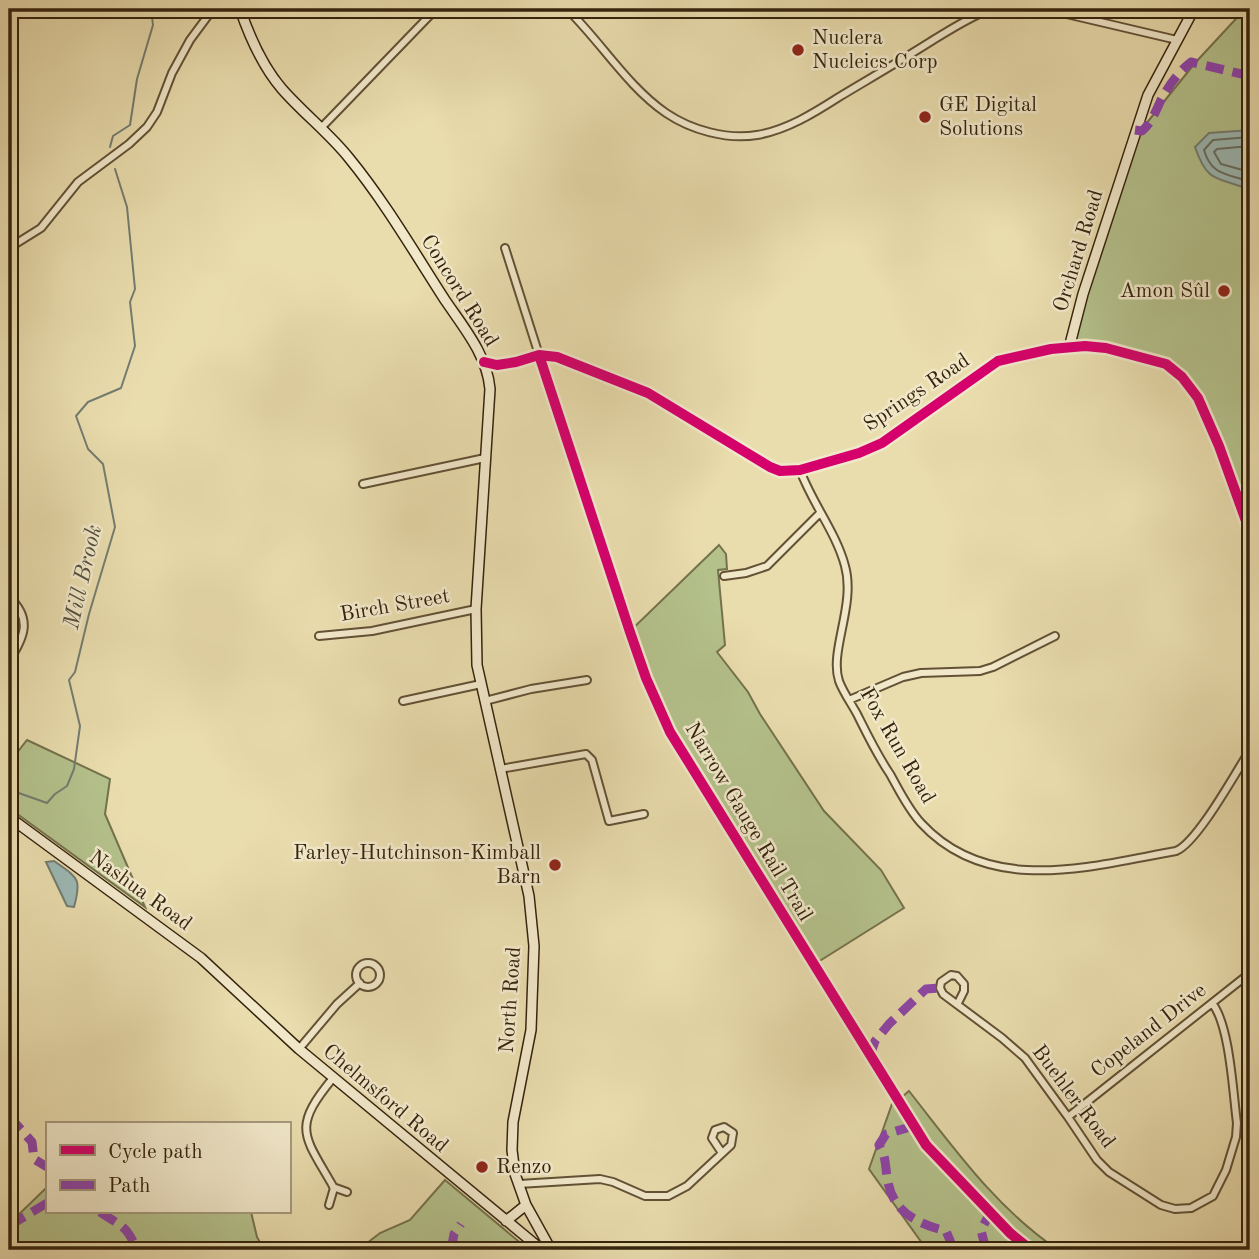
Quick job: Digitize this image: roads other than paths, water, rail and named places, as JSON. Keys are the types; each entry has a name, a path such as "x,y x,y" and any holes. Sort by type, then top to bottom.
{"main road":[{"name":"Concord Road","path":"240,9 253,42 271,75 339,145 376,194 474,342 484,362 490,389 476,609 477,665 500,769"},
{"name":"Orchard Road","path":"1069,348 1083,294 1148,95 1194,9"},
{"name":"Springs Road","path":"484,362 497,365 539,355 557,357 648,393 780,471 800,470 859,453 882,443 998,361 1035,352 1106,348 1166,364 1182,377 1198,398 1250,532"},
{"name":"North Road","path":"500,769 529,896 534,946 531,1030 511,1142 514,1166 526,1205 551,1250"},
{"name":"Nashua Road","path":"9,817 179,941 209,965 245,1000"},
{"name":"Chelmsford Road","path":"245,1000 299,1049 506,1221"},
{"path":"526,1205 506,1221 542,1250"}],"street":[{"path":"9,248 41,228 78,181 129,144 147,127 190,40 213,9"},
{"path":"321,128 436,9"},
{"path":"567,9 639,90 666,113 702,130 746,136 771,132 815,112 955,27 991,9"},
{"path":"1045,9 1177,40"},
{"path":"505,248 539,355"},
{"path":"363,484 485,458"},
{"name":"Fox Run Road","path":"800,470 839,549 848,581 848,609 838,660 839,680 884,766 920,822 962,854 988,865 1019,871 1072,869 1183,848 1197,832 1250,750"},
{"path":"724,576 767,566 820,513"},
{"path":"9,597 17,605 25,631 9,662"},
{"name":"Birch Street","path":"319,636 372,631 476,609"},
{"path":"849,700 903,677 921,673 980,671 993,667 1055,636"},
{"path":"485,701 531,689 587,680"},
{"path":"403,701 481,684"},
{"path":"500,769 580,754 590,756 609,821 644,814"},
{"name":"Copeland Drive","path":"1068,1117 1250,973"},
{"name":"Buehler Road","path":"958,1003 964,991 964,984 957,976 951,975 941,982 943,994 958,1003 1025,1058 1097,1160 1109,1172 1161,1205 1175,1209 1191,1208 1213,1196 1220,1185 1231,1154 1237,1124 1224,1031 1220,1015 1212,1003"},
{"path":"299,1049 341,1000 360,983"},
{"path":"329,1205 333,1187 309,1143 306,1129 312,1105 334,1078"},
{"path":"519,1184 604,1180 645,1196 664,1196 687,1186 722,1153"},
{"path":"333,1187 347,1192"}],"water":[{"path":"1250,130 1250,190 1210,174 1195,147 1209,133"},
{"path":"54,861 73,875 78,884 74,907 67,906 46,862"}],"waterway":[{"name":"Mill Brook","path":"110,147 113,136 130,125 137,79 153,25 151,9"},
{"name":"Mill Brook","path":"9,783 16,792 47,803 67,786 74,769 80,726 69,680 75,672 115,527 103,464 88,449 76,416 88,402 121,388 135,346 130,302 135,289 127,207 115,169"}],"place":[{"name":"Nuclera Nucleics Corp","path":"798,50"},
{"name":"GE Digital Solutions","path":"925,117"},
{"name":"Amon Sûl","path":"1224,291"},
{"name":"Farley-Hutchinson-Kimball Barn","path":"555,865"},
{"name":"Renzo","path":"482,1167"}]}
